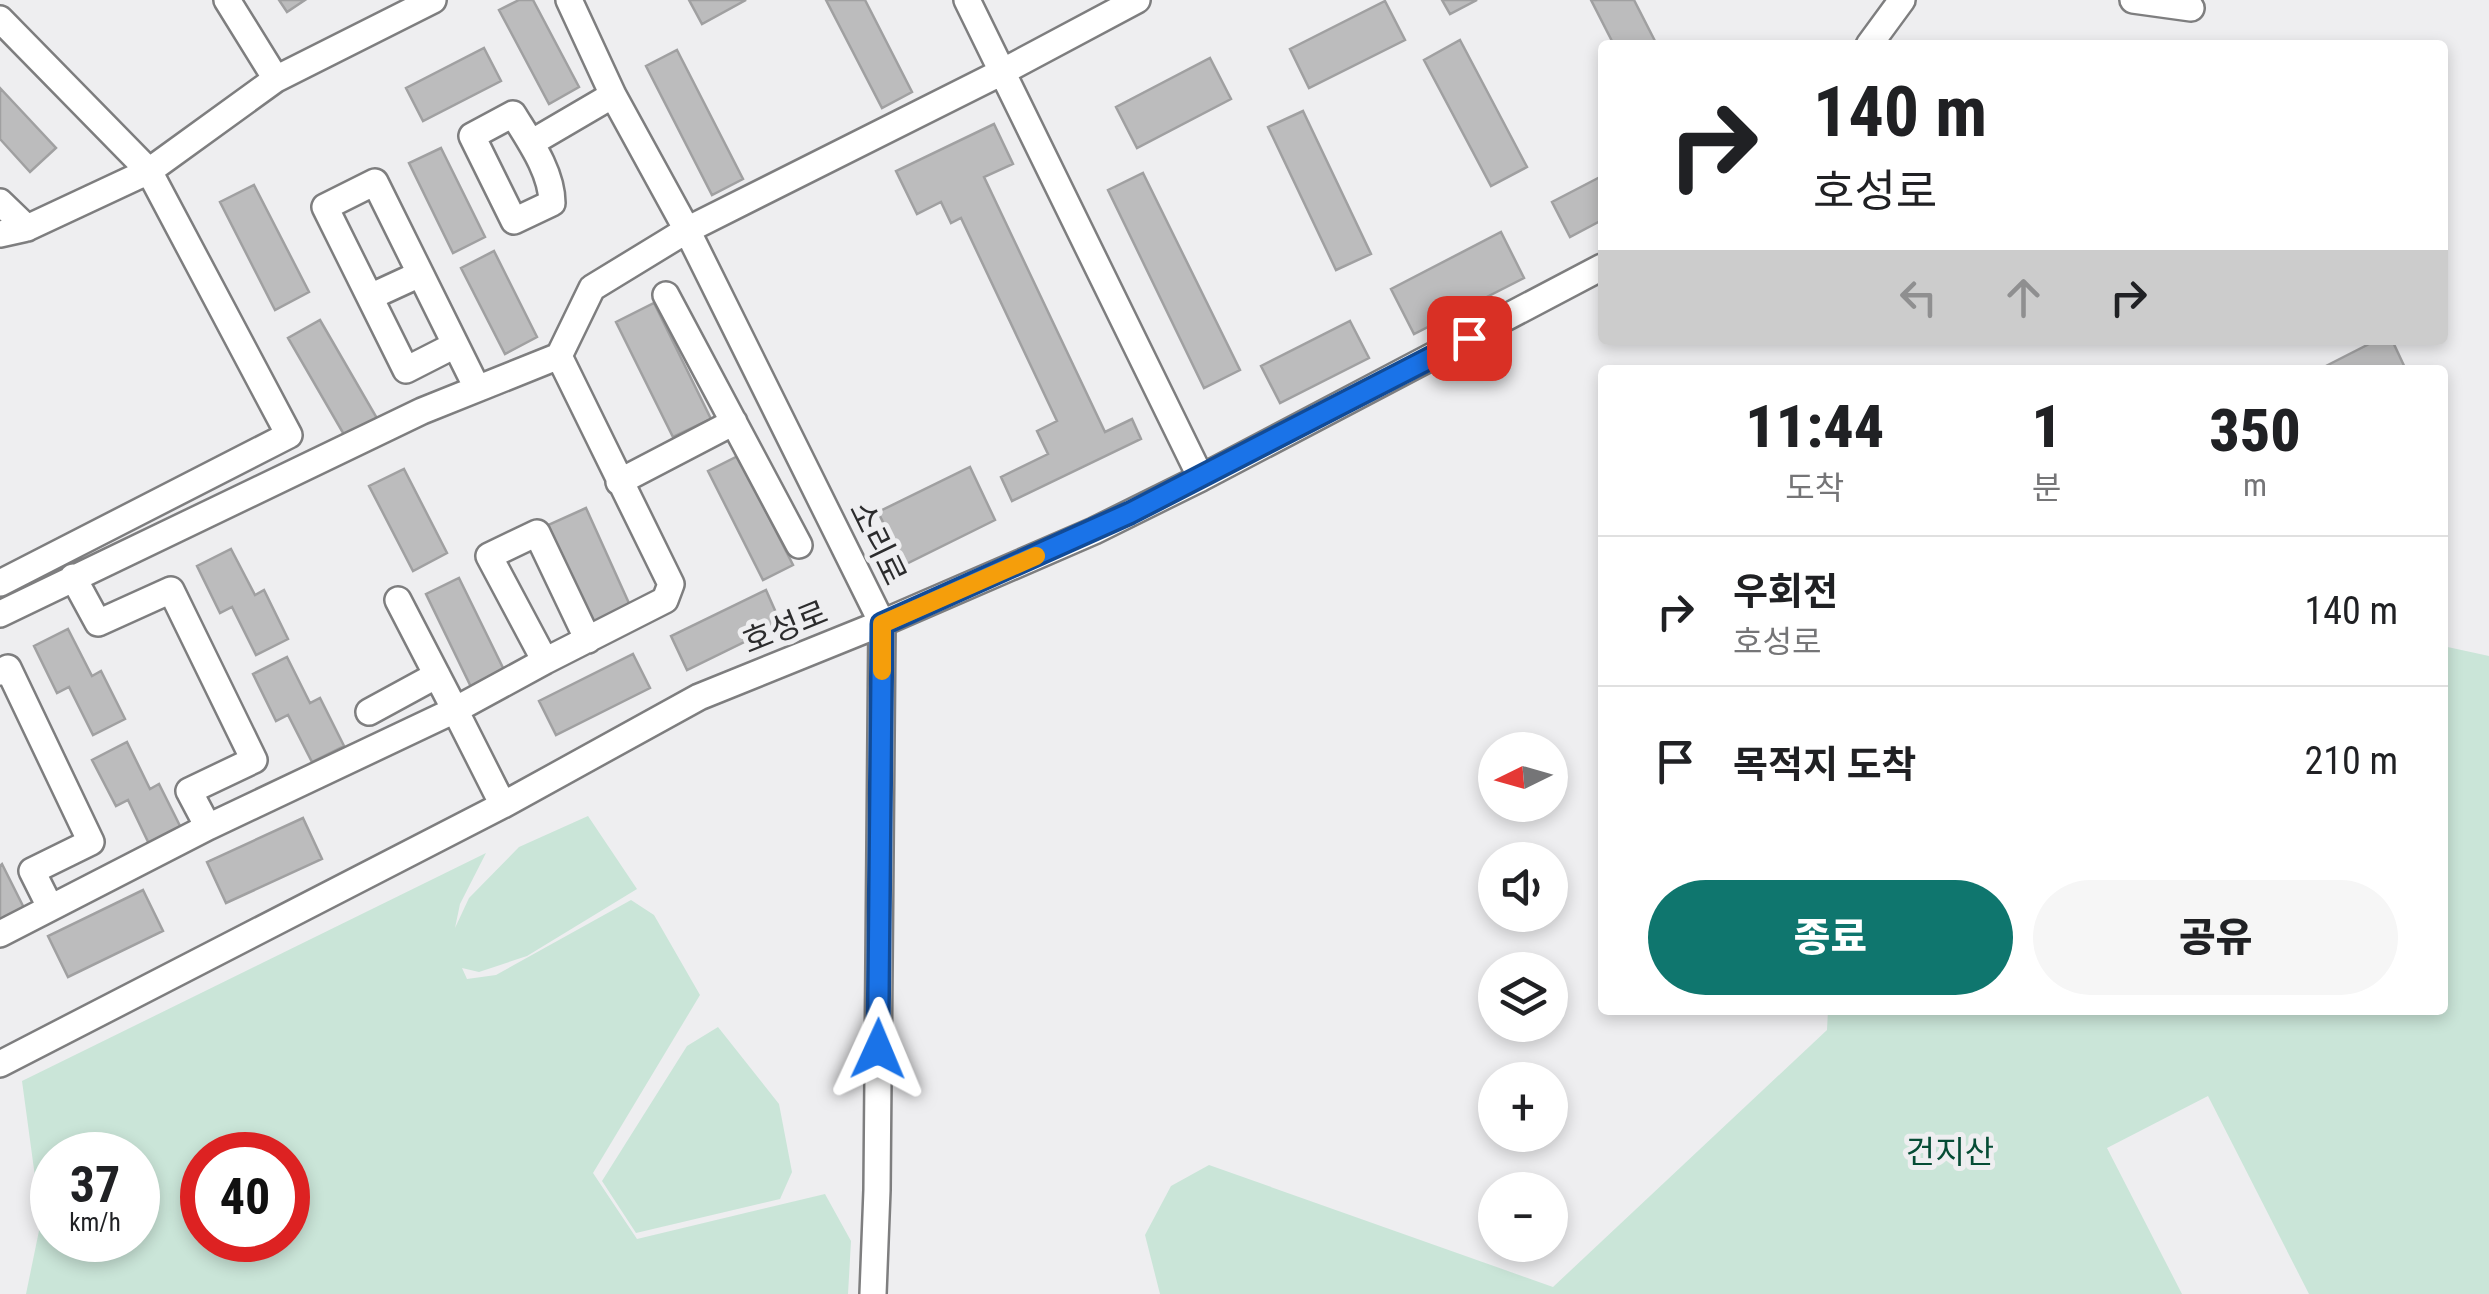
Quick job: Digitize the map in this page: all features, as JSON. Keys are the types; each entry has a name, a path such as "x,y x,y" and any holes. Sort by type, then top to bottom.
{"street":[{"path":"227,0 276,79"},
{"path":"0,234 26,228 149,170 276,79 433,0"},
{"name":"소리로","path":"569,0 613,95 686,230 882,624 873,1294"},
{"path":"967,0 1201,478"},
{"path":"0,614 388,426 560,356 592,288 686,230 1138,0"},
{"path":"1873,40 1902,0"},
{"path":"2133,0 2190,8"},
{"path":"0,583 289,436 149,170 5,35"},
{"path":"530,143 613,95"},
{"path":"455,346 406,370 325,207 374,182 477,388"},
{"path":"0,202 26,228"},
{"name":"호성로","path":"0,1064 504,806 698,697 882,624 1094,530 1598,270"},
{"path":"370,298 420,274"},
{"path":"666,295 799,545"},
{"path":"0,934 208,827 455,710 665,600 671,584 560,356"},
{"path":"619,482 734,422"},
{"path":"545,661 489,556 537,533 588,640"},
{"path":"73,577 98,624 171,590 254,760 189,792 208,827"},
{"path":"398,600 504,806"},
{"path":"0,672 8,668 91,842 32,871 50,907"},
{"path":"369,712 437,675"}],"green space":[{"name":"건지산","path":"2448,647 2489,656 2489,1294 2309,1294 2208,1096 2107,1148 2182,1294 1160,1294 1145,1235 1171,1186 1209,1165 1553,1287 1827,1030 1828,1015 2448,1015"},
{"path":"588,816 637,889 527,956 479,972 462,968 467,979 496,975 631,900 654,915 700,995 593,1173 637,1239 825,1194 851,1241 848,1294 26,1294 33,1262 160,1262 160,1132 30,1132 30,1140 22,1081 486,853 460,904 455,928 469,898 519,847"},
{"path":"718,1027 779,1104 792,1172 780,1199 636,1233 602,1181 687,1046"}],"building":[{"path":"279,0 305,0 287,12"},
{"path":"519,0 533,0 579,87 549,104 499,10"},
{"path":"689,0 746,0 702,24"},
{"path":"826,0 865,0 912,92 882,108"},
{"path":"1442,0 1477,0 1450,14"},
{"path":"1591,0 1634,0 1654,40 1611,40"},
{"path":"1385,1 1405,40 1309,88 1290,49"},
{"path":"1460,40 1527,167 1491,186 1424,60"},
{"path":"484,48 501,81 423,121 406,88"},
{"path":"677,50 743,179 712,195 646,66"},
{"path":"1210,58 1231,99 1137,148 1116,107"},
{"path":"0,88 56,148 30,172 0,139"},
{"path":"1303,111 1371,254 1336,270 1268,127"},
{"path":"994,124 1013,164 984,177 1105,432 1132,419 1141,439 1012,501 1001,477 1048,454 1037,431 1057,421 961,218 951,223 941,202 917,214 896,171"},
{"path":"441,148 485,237 453,253 409,163"},
{"path":"1143,173 1240,370 1204,388 1108,190"},
{"path":"1598,178 1598,222 1570,237 1552,202"},
{"path":"254,185 309,292 275,310 220,202"},
{"path":"1501,232 1524,278 1414,334 1391,289"},
{"path":"494,251 537,337 505,354 461,268"},
{"path":"654,303 711,419 673,437 616,322"},
{"path":"320,320 378,420 346,438 288,338"},
{"path":"1350,321 1369,358 1280,403 1261,366"},
{"path":"2367,345 2394,345 2404,365 2328,365"},
{"path":"738,456 793,565 763,580 708,471"},
{"path":"970,467 995,520 904,565 878,512"},
{"path":"404,469 447,553 413,571 369,486"},
{"path":"586,508 632,610 595,627 548,525"},
{"path":"231,549 255,595 264,590 288,639 256,655 232,607 220,613 197,566"},
{"path":"459,578 506,674 473,691 426,594"},
{"path":"766,590 781,624 687,670 671,636"},
{"path":"68,629 92,676 101,671 125,719 93,735 69,687 57,693 34,646"},
{"path":"633,654 650,688 556,735 539,701"},
{"path":"287,657 310,703 320,698 344,746 312,762 288,715 276,721 253,674"},
{"path":"127,742 150,789 159,784 183,832 151,848 128,800 116,806 92,760"},
{"path":"303,818 322,859 226,903 207,862"},
{"path":"0,866 26,912 0,926"},
{"path":"143,890 163,931 68,977 48,936"}],"slow traffic":[{"path":"882,671 882,624 1036,556"}],"route":[{"path":"878,1049 882,624 1130,513 1469,338"}]}
